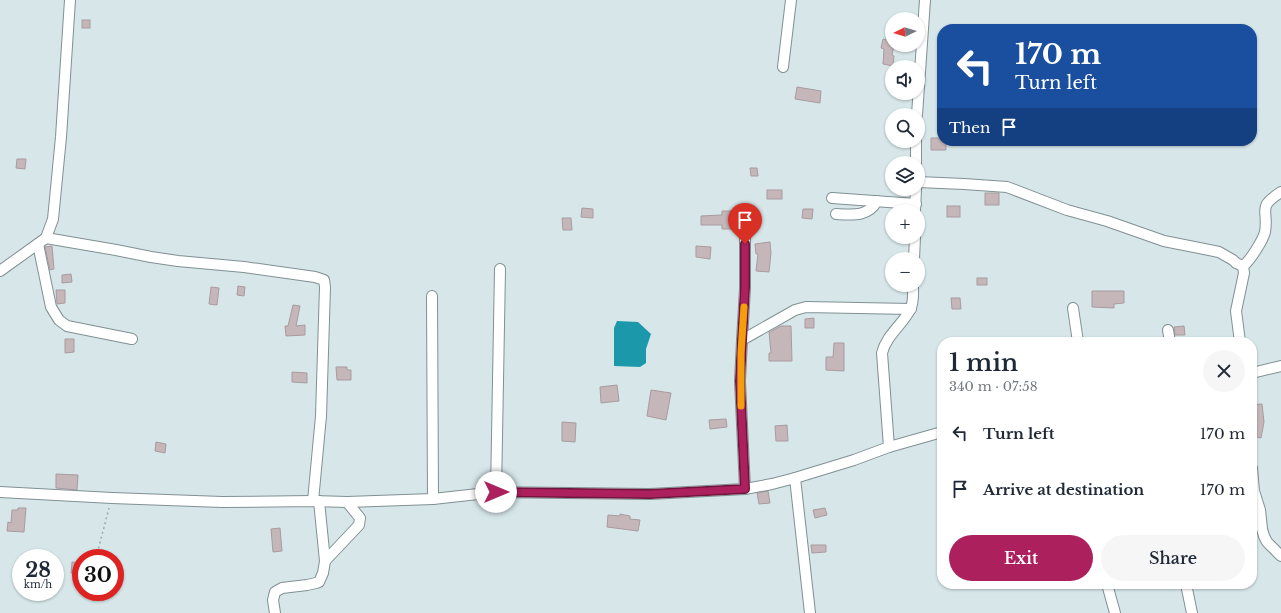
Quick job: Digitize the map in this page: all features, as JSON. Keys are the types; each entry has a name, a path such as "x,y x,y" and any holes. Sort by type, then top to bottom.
{"street":[{"path":"0,270 42,241 53,219 61,137 70,0"},
{"path":"783,67 791,0"},
{"path":"917,108 925,0"},
{"path":"925,182 1007,187 1067,210 1107,221 1164,241 1219,252 1233,260 1236,264 1243,266"},
{"path":"1243,266 1247,263 1263,238 1267,203 1281,192"},
{"path":"832,198 896,204"},
{"path":"836,214 866,212 873,208 877,201"},
{"path":"745,215 745,288 740,381 745,489"},
{"path":"42,241 51,307 59,320 67,326 132,339"},
{"path":"42,241 116,250 178,261 244,267 315,277 324,280 325,287 316,501 325,561 321,579 316,584 282,588 275,592 275,613"},
{"path":"1239,337 1236,311 1244,273 1243,266"},
{"path":"496,492 500,268"},
{"path":"889,447 882,353 886,343 911,309 913,292"},
{"path":"432,296 433,499"},
{"path":"742,340 795,310 806,307 911,309"},
{"path":"1073,308 1077,337"},
{"path":"1168,330 1169,337"},
{"path":"1257,372 1281,366"},
{"path":"0,492 222,502 347,502 433,499 496,492 650,494 745,489 795,478 854,460 889,447 937,433"},
{"path":"795,478 810,613"},
{"path":"1257,500 1264,536 1267,542 1281,556"},
{"path":"325,561 359,525 360,518 347,502"},
{"path":"1108,589 1115,613"},
{"path":"1187,589 1192,613"}],"path":[{"path":"98,549 112,498"}],"water":[{"path":"617,321 638,322 651,334 646,349 646,363 640,367 614,366 614,328"}],"building":[{"path":"82,20 90,20 90,28 82,28"},
{"path":"883,39 885,40 885,52 893,52 892,55 894,56 894,60 885,60 885,64 883,64 884,49 881,48"},
{"path":"797,87 821,91 820,103 795,99"},
{"path":"931,138 937,138 937,146 946,146 946,150 931,150"},
{"path":"17,159 26,159 25,169 16,168"},
{"path":"750,168 757,168 758,176 751,176"},
{"path":"767,190 782,190 782,199 767,199"},
{"path":"985,193 999,193 999,205 985,205"},
{"path":"947,206 960,206 960,217 947,217"},
{"path":"582,208 593,209 593,218 581,217"},
{"path":"803,209 813,209 812,219 802,218"},
{"path":"722,211 734,211 734,229 722,229 722,225 701,225 701,216 722,215"},
{"path":"562,218 571,218 572,230 563,230"},
{"path":"770,242 771,253 769,272 756,271 758,254 756,254 755,244"},
{"path":"52,246 54,269 50,270 45,247"},
{"path":"696,246 711,247 710,259 696,257"},
{"path":"71,274 72,282 62,283 62,275"},
{"path":"977,278 987,278 987,285 977,285"},
{"path":"238,286 245,287 244,296 237,295"},
{"path":"211,287 219,288 217,305 209,304"},
{"path":"56,290 65,290 65,303 57,304"},
{"path":"1092,291 1124,291 1124,303 1114,304 1114,308 1092,307"},
{"path":"951,298 960,298 961,309 952,309"},
{"path":"293,305 300,306 296,326 305,325 305,335 286,336 285,326 288,326"},
{"path":"814,318 814,328 805,328 805,319"},
{"path":"781,326 791,326 792,361 769,361 769,353 771,353 769,332"},
{"path":"1184,326 1185,335 1175,335 1174,327"},
{"path":"65,339 74,339 74,352 65,353"},
{"path":"834,343 844,343 844,371 826,370 826,357 833,357"},
{"path":"336,367 347,367 347,370 351,370 351,380 337,380"},
{"path":"292,372 307,373 307,383 292,382"},
{"path":"617,385 619,401 601,403 600,387"},
{"path":"651,390 671,393 666,420 647,416"},
{"path":"1257,404 1262,404 1264,422 1261,438 1257,437"},
{"path":"726,419 727,427 710,429 709,420"},
{"path":"562,422 576,423 575,442 562,441"},
{"path":"787,425 788,441 776,441 775,426"},
{"path":"156,442 166,444 165,453 155,451"},
{"path":"56,474 78,475 77,490 56,488"},
{"path":"768,491 770,503 759,504 757,493"},
{"path":"18,508 26,508 24,532 7,531 8,522 11,523 12,510 18,510"},
{"path":"825,508 827,515 815,518 813,510"},
{"path":"620,514 630,516 630,519 640,520 638,531 607,527 608,515 620,516"},
{"path":"280,528 282,551 273,552 271,529"},
{"path":"811,545 826,545 826,552 812,553"}],"slow traffic":[{"path":"741,406 740,381 744,307"}],"route":[{"path":"496,492 650,494 745,489 740,381 745,288 745,244"}]}
